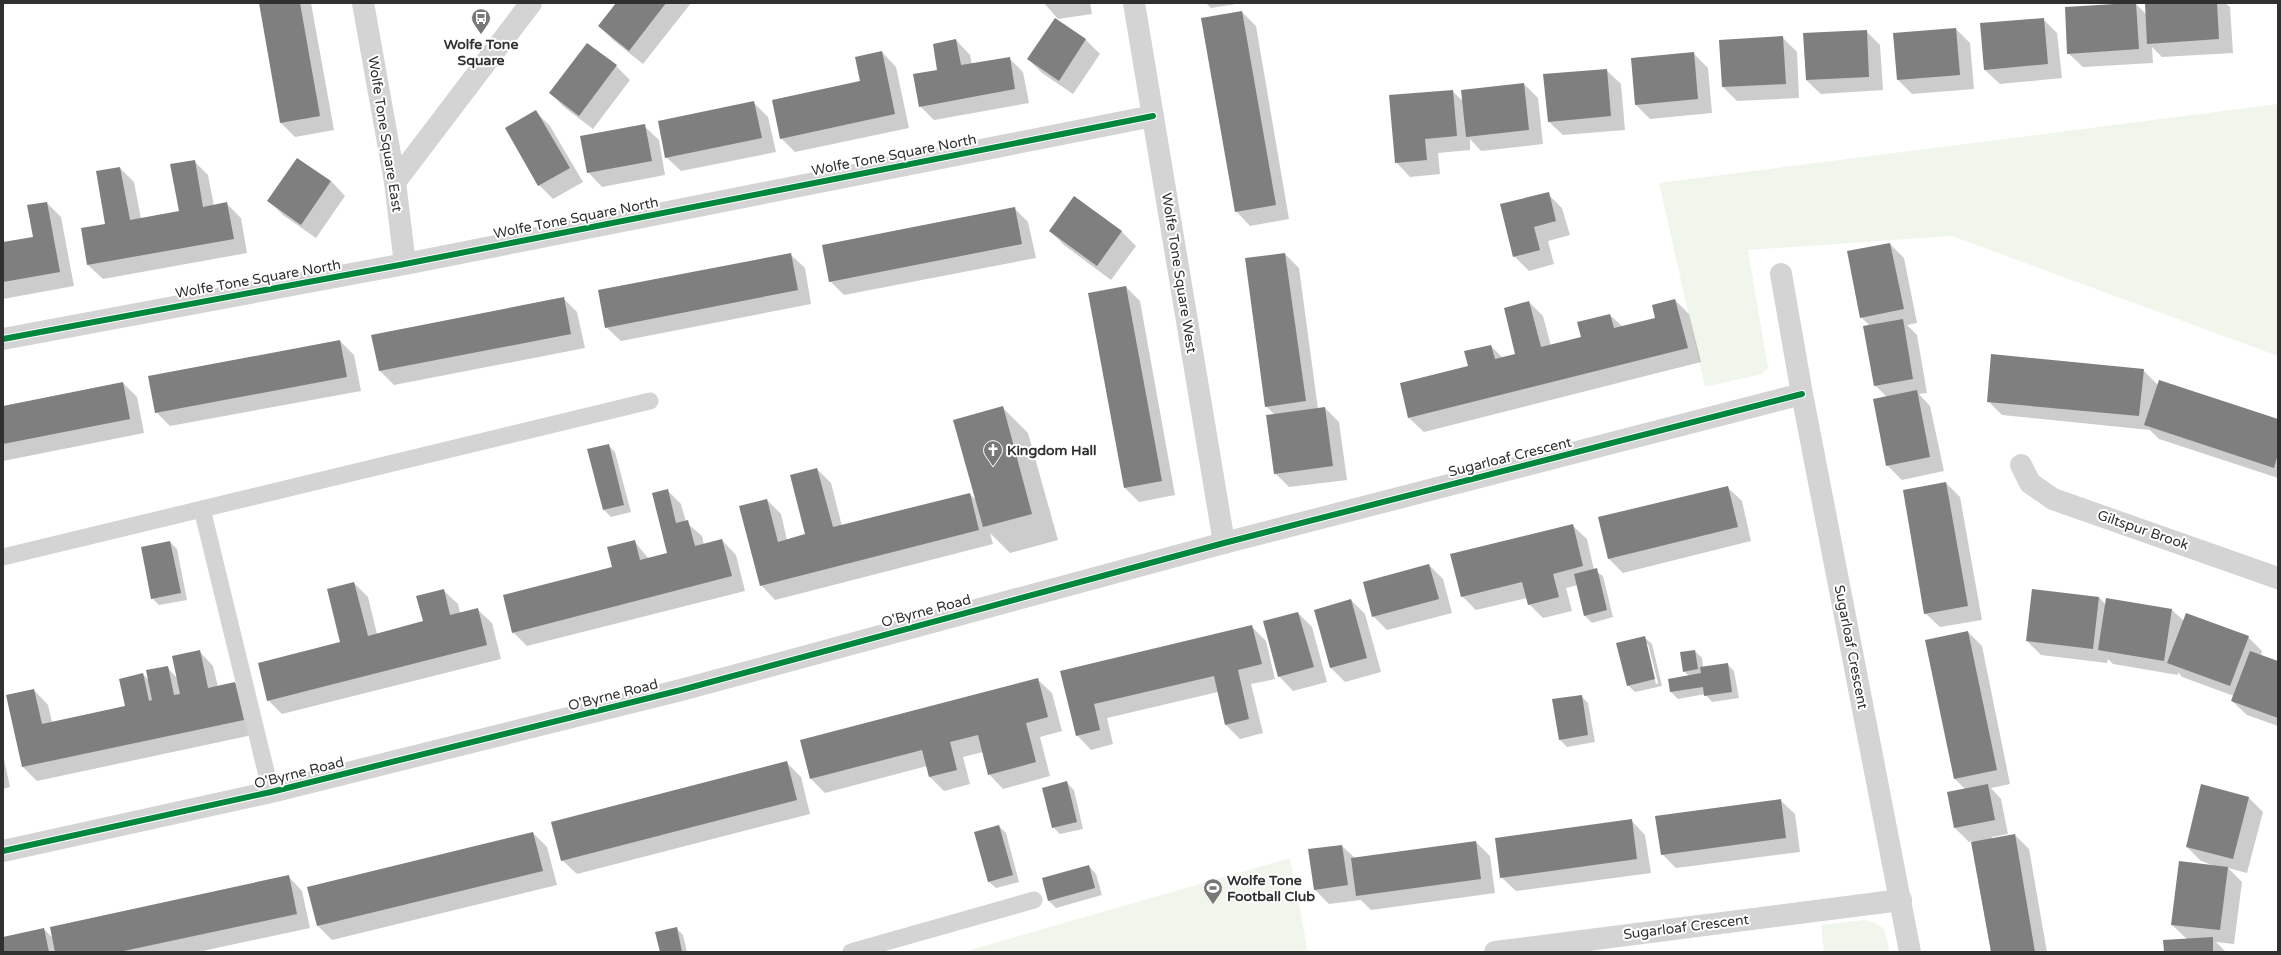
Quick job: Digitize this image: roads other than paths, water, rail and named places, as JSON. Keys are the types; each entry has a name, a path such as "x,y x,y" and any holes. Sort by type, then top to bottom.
{"street":[{"name":"Wolfe Tone Square East","path":"363,3 395,182 405,264"},
{"path":"395,182 531,3"},
{"name":"Wolfe Tone Square West","path":"1134,3 1224,543"},
{"name":"Wolfe Tone Square North","path":"3,339 405,264 1153,116"},
{"name":"Sugarloaf Crescent","path":"1781,274 1802,394 1910,952"},
{"name":"Sugarloaf Crescent","path":"1224,543 1802,394"},
{"name":"Giltspur Brook","path":"2020,465 2030,483 2053,499 2278,578"},
{"name":"O'Byrne Road","path":"3,851 271,792 681,690 1224,543"},
{"name":"Sugarloaf Crescent","path":"1495,952 1901,900"}],"lane":[{"path":"3,557 650,401"},
{"path":"202,508 271,792"},
{"path":"851,952 1034,900"}],"place":[{"name":"Wolfe Tone Square","path":"481,35"},
{"name":"Kingdom Hall","path":"993,467"},
{"name":"Wolfe Tone Football Club","path":"1213,905"}]}
